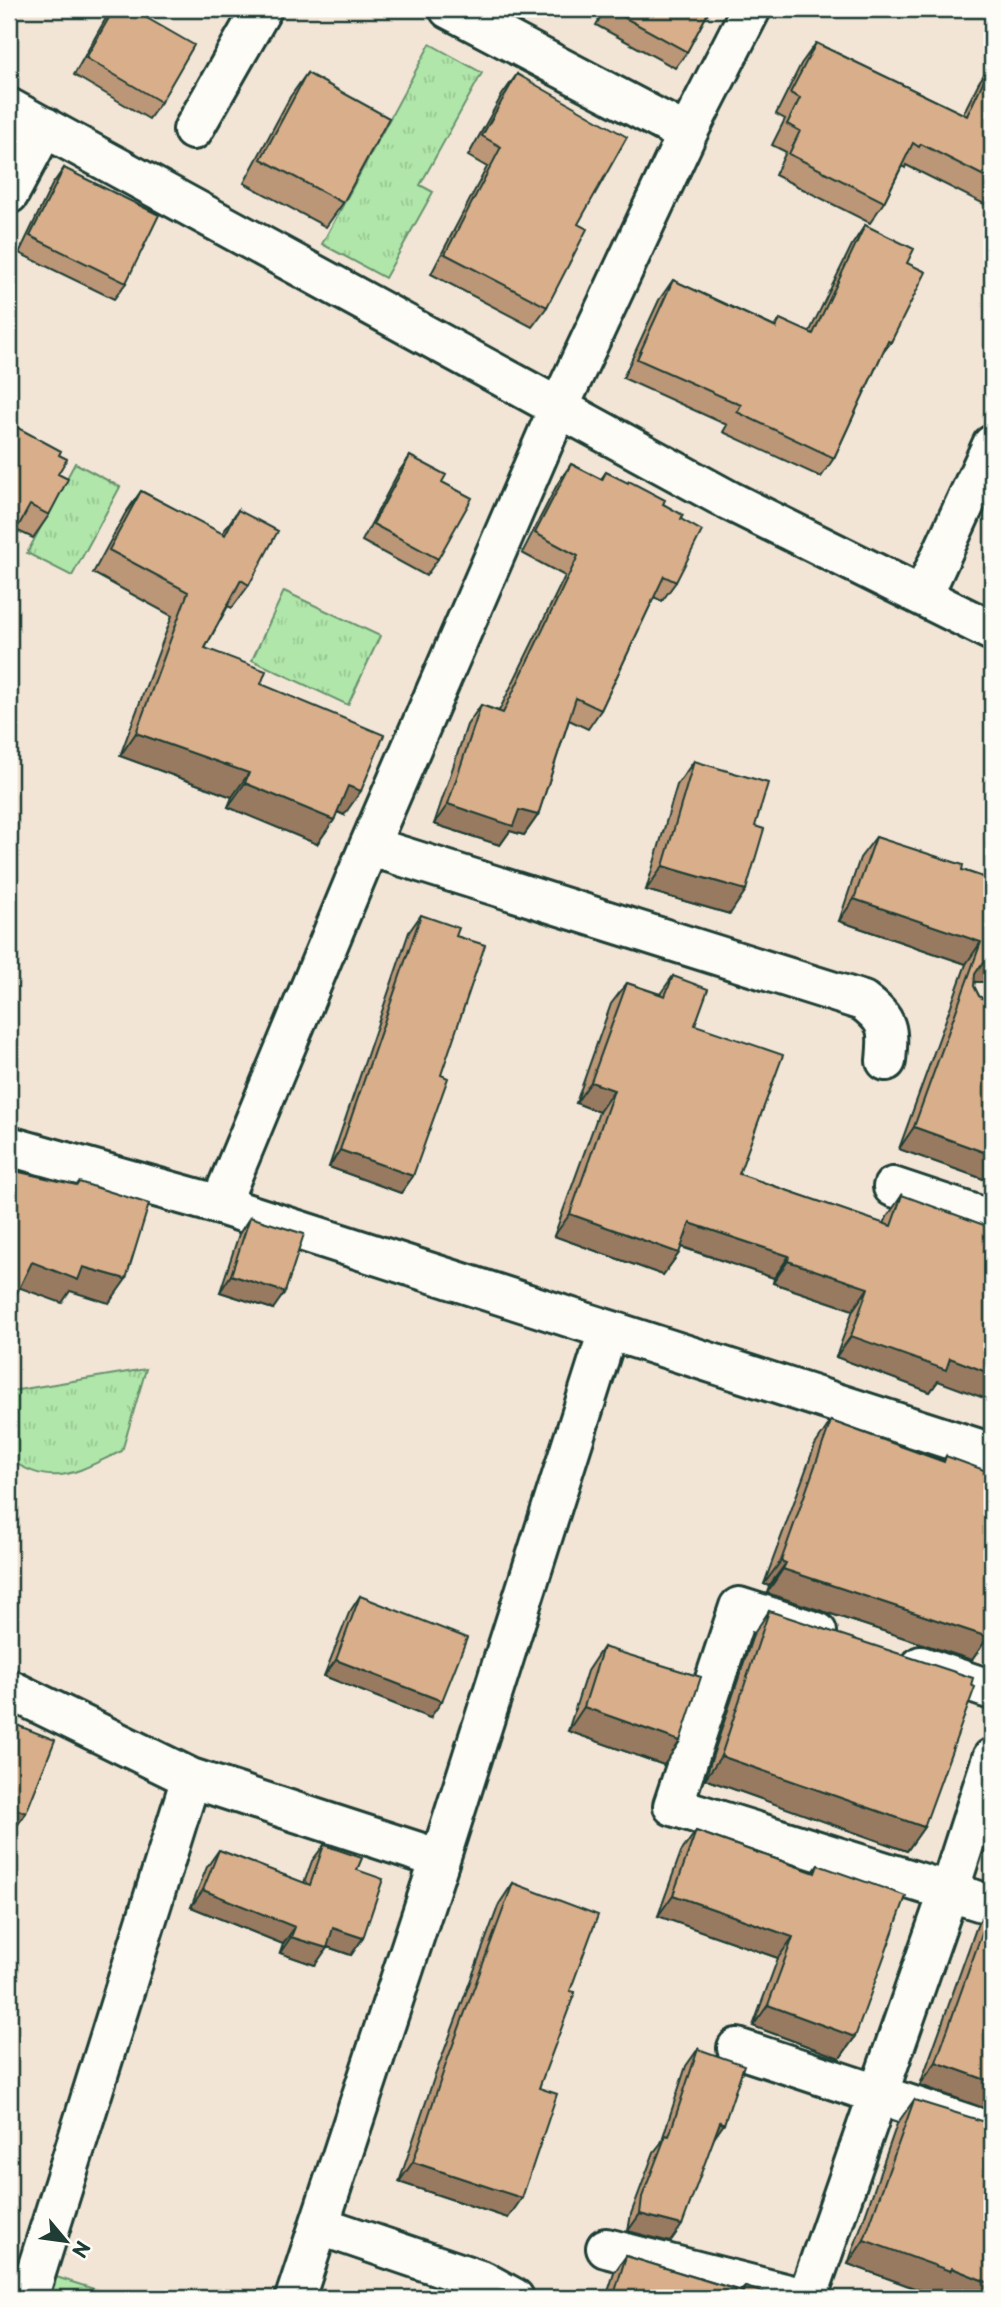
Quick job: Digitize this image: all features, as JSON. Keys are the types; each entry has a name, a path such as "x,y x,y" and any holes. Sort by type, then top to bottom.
{"street":[{"path":"193,131 262,9"},
{"path":"449,9 687,134"},
{"path":"220,1205 369,846 559,407 687,134 751,9"},
{"path":"9,108 730,501 992,631"},
{"path":"9,194 45,127"},
{"path":"923,595 992,445"},
{"path":"369,846 863,1001 882,1015 888,1037 886,1061"},
{"path":"9,1146 220,1205 992,1453"},
{"path":"893,1187 992,1220"},
{"path":"295,2298 321,2226 440,1859 608,1331"},
{"path":"853,1644 739,1607 673,1806 992,1905"},
{"path":"891,1656 992,1689"},
{"path":"9,1689 191,1778 440,1859"},
{"path":"606,2248 805,2298 950,1891 992,1758"},
{"path":"28,2298 191,1778"},
{"path":"737,2048 876,2096 992,2132"},
{"path":"321,2226 483,2281 514,2298"}],"green space":[{"path":"430,44 482,73 420,185 433,192 385,278 322,244"},
{"path":"75,463 120,487 72,576 27,553"},
{"path":"284,591 380,636 348,705 252,660"},
{"path":"146,1369 122,1451 79,1470 53,1475 40,1474 9,1459 9,1399 12,1391"},
{"path":"50,2275 122,2298 43,2298"}],"building":[{"path":"114,9 131,9 194,45 161,102 86,58"},
{"path":"609,9 710,9 687,52"},
{"path":"816,43 967,116 992,63 992,180 921,144 919,147 913,143 884,202 789,154 800,131 787,124 800,98 790,93"},
{"path":"307,73 389,118 343,203 261,159"},
{"path":"517,74 627,137 578,224 587,229 547,307 445,254 501,147 482,136"},
{"path":"64,168 159,215 126,283 30,236"},
{"path":"865,225 914,249 907,263 926,272 891,342 888,341 834,458 737,412 741,405 637,359 673,280 776,328 780,319 813,334"},
{"path":"9,423 61,451 59,455 67,459 58,474 68,479 49,515 30,505 19,525 9,519"},
{"path":"410,456 446,475 442,482 472,498 438,559 373,524"},
{"path":"571,464 602,480 606,472 628,483 629,481 665,500 663,504 683,515 681,519 702,531 676,582 664,576 601,710 576,698 538,815 519,810 513,826 448,804 481,705 503,713 578,556 535,533"},
{"path":"141,491 225,535 238,510 278,531 249,585 241,580 205,648 266,671 261,684 384,735 361,791 348,786 334,820 245,783 249,773 136,733 188,592 109,550"},
{"path":"694,761 768,783 755,826 764,829 746,890 663,866"},
{"path":"876,837 963,865 962,870 992,880 992,960 981,965 975,974 974,986 979,996 992,1003 992,1155 914,1127 981,942 854,899"},
{"path":"421,915 459,928 456,936 485,945 441,1075 448,1078 413,1176 340,1150"},
{"path":"673,976 708,989 695,1025 783,1055 739,1174 891,1226 902,1195 992,1228 992,1374 950,1358 946,1370 851,1336 868,1288 788,1261 789,1256 690,1223 679,1253 570,1214 614,1090 591,1082 627,983 665,996"},
{"path":"15,1171 77,1185 79,1182 149,1204 126,1279 83,1267 78,1280 32,1262 9,1309 9,1179"},
{"path":"250,1217 304,1234 285,1292 231,1275"},
{"path":"831,1421 944,1462 946,1456 992,1473 992,1626 988,1637 783,1569 786,1563 781,1561"},
{"path":"360,1596 467,1638 442,1701 336,1660"},
{"path":"769,1611 973,1678 971,1685 975,1687 924,1827 721,1756"},
{"path":"603,1647 701,1677 680,1741 584,1707"},
{"path":"9,1722 55,1740 26,1813 9,1806"},
{"path":"696,1831 815,1873 818,1865 906,1896 855,2037 768,2005 793,1937 673,1895"},
{"path":"324,1845 362,1858 357,1870 383,1879 363,1938 333,1928 327,1948 291,1937 295,1927 203,1890 219,1850 310,1885"},
{"path":"513,1883 598,1915 570,1991 575,1992 539,2088 557,2094 522,2198 413,2162 448,2058"},
{"path":"992,1905 992,2082 936,2062"},
{"path":"698,2049 744,2065 724,2124 720,2122 682,2225 640,2214 642,2197 666,2135 669,2136"},
{"path":"914,2100 992,2124 992,2284 952,2268 950,2271 864,2240"},
{"path":"626,2256 743,2292 745,2287 781,2298 613,2298"}]}
